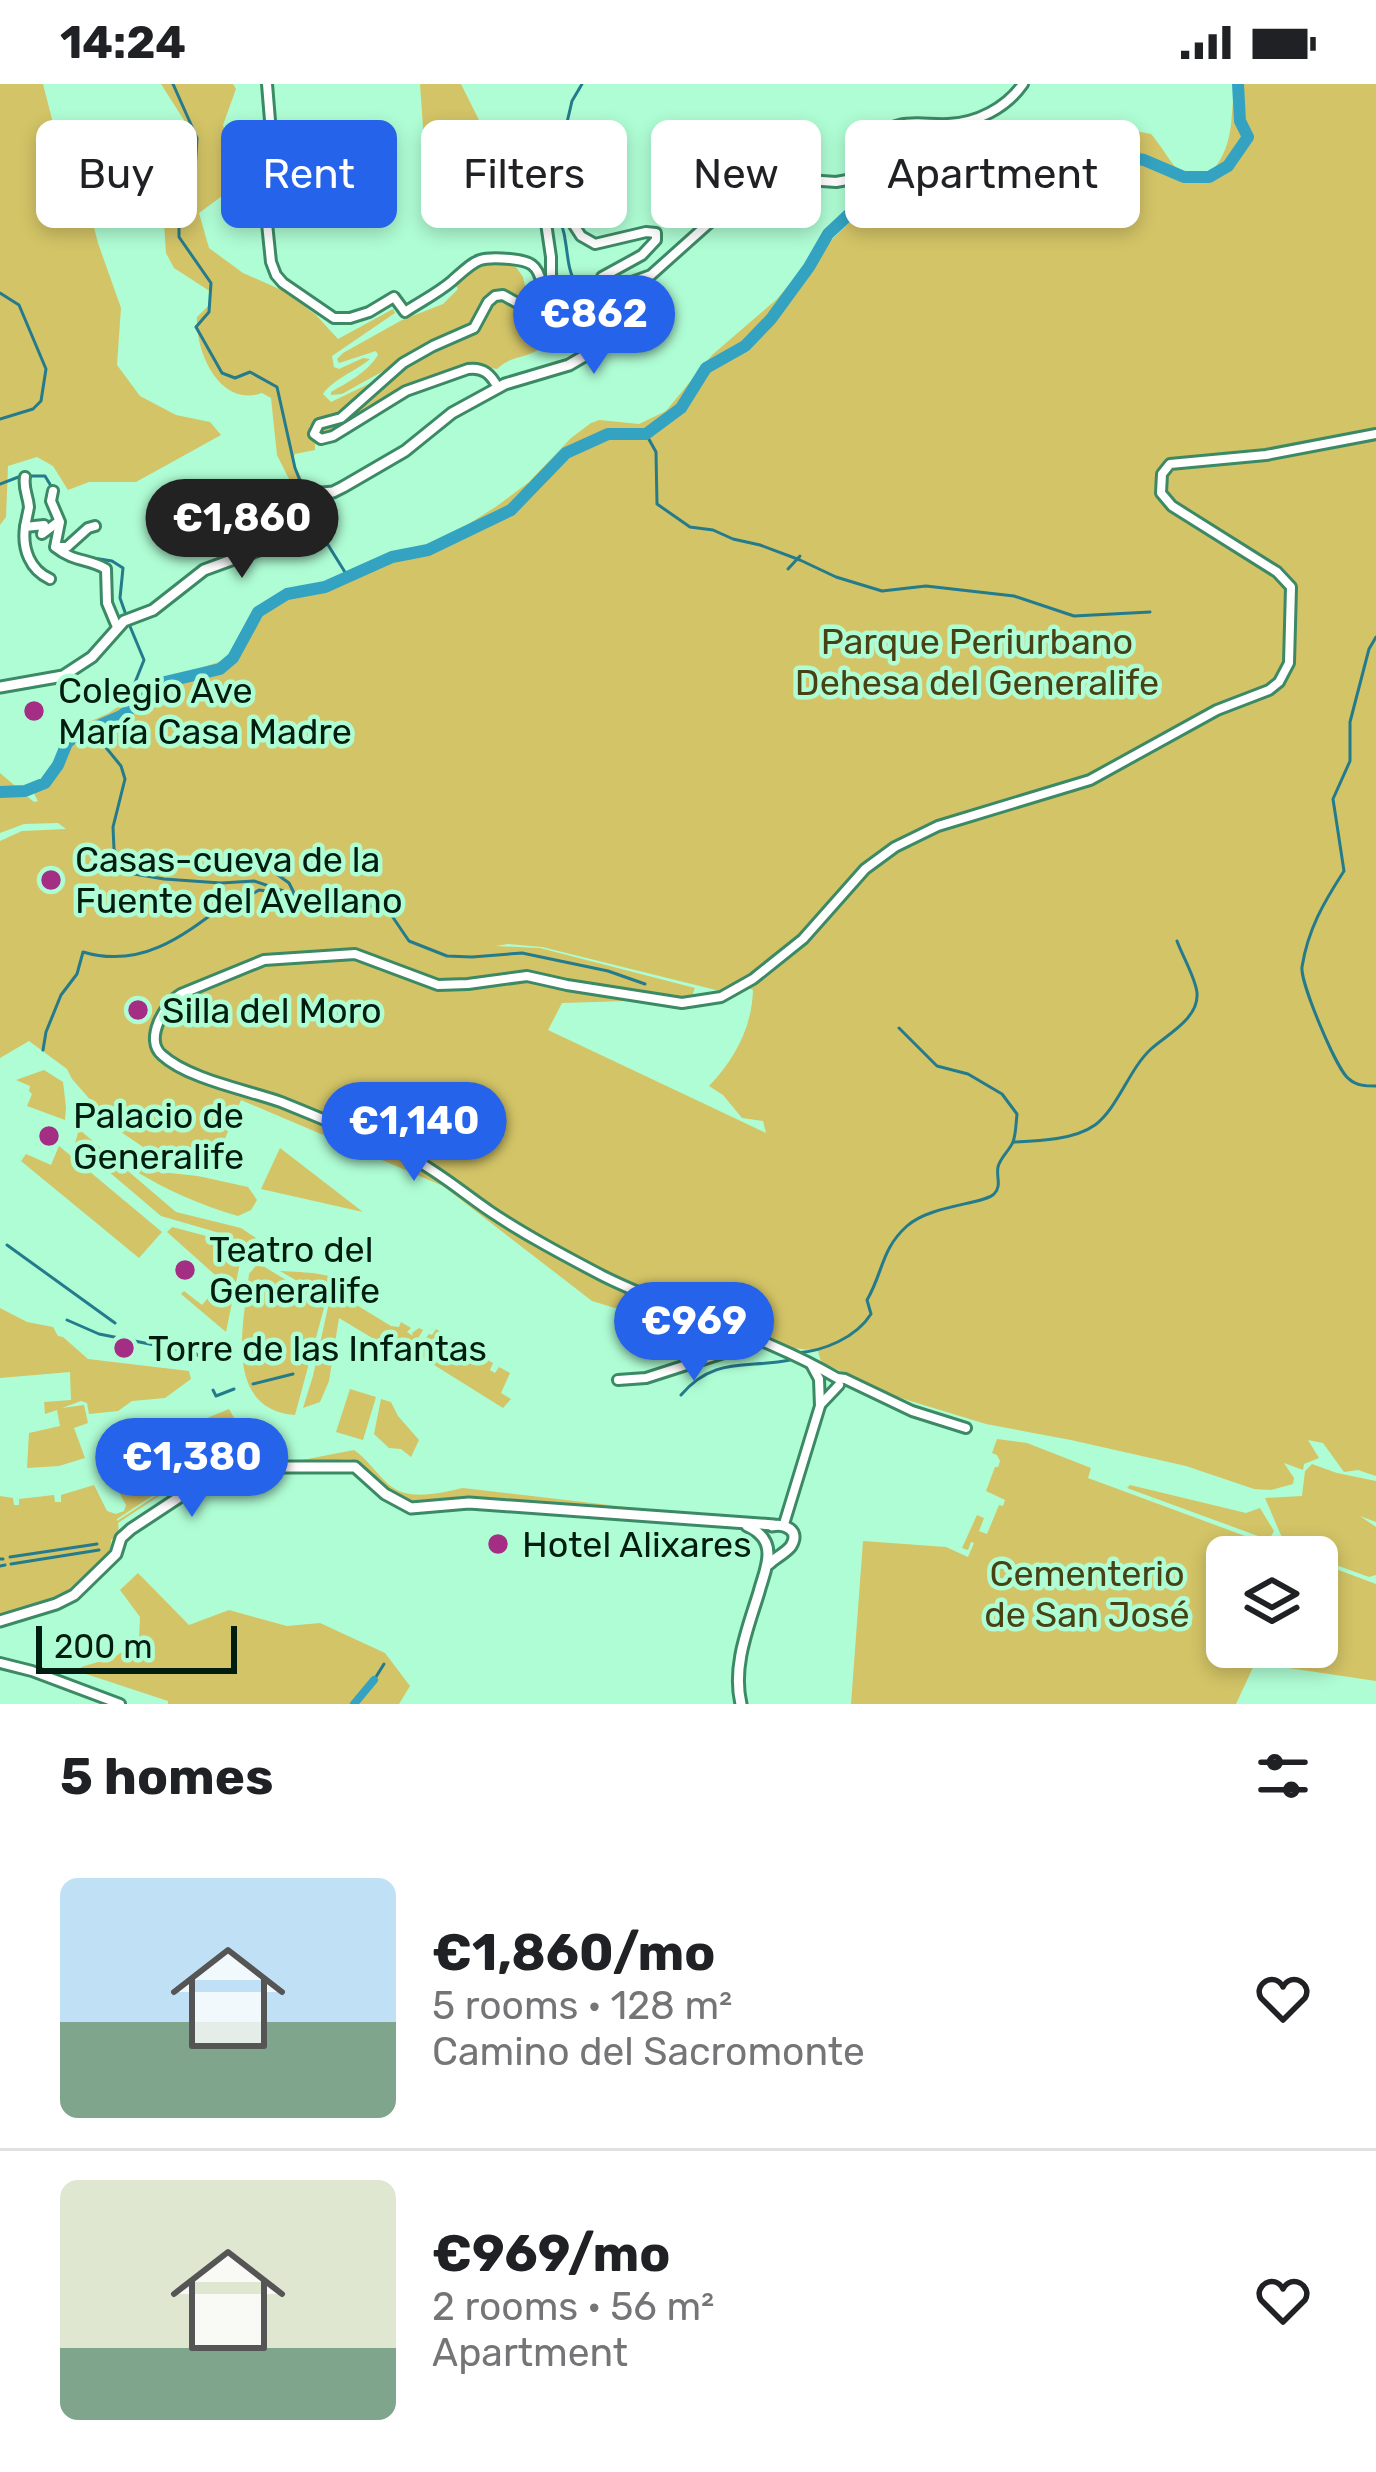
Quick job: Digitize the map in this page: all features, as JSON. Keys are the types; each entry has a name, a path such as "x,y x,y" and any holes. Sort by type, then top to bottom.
{"street":[{"path":"267,84 273,157 265,204 272,262 283,283 334,318 369,312 394,297 404,313 474,261 492,257 526,260 536,266 542,286 536,299"},
{"path":"612,289 660,269 744,196 800,178 850,181 864,143 882,131 908,123 973,120 1011,100 1023,84"},
{"path":"498,388 487,372 468,369 406,391 325,440 314,434 321,423 341,418 396,368 474,328 490,299 503,296 521,305 551,293 547,228"},
{"path":"0,687 63,676 92,656 125,621 152,610 203,570 284,539 294,530 309,496 333,492 405,451 452,413 498,388 569,364 595,348 613,326 612,289 602,277 642,255 658,236 646,232 589,242 576,228"},
{"path":"829,1384 812,1365 790,1353 630,1289 545,1246 410,1158 282,1103 197,1074 158,1053 154,1042 165,1009 172,1000 264,960 355,954 438,985 527,976 682,1003 722,997 803,939 878,858 920,833 1090,780 1217,710 1280,682 1290,652 1291,587 1277,572 1172,506 1161,493 1162,474 1170,464 1266,455 1376,434"},
{"path":"25,476 23,492 29,507 25,553 41,576 50,580"},
{"path":"53,491 51,501 60,522 55,547 68,557 106,569 107,603 125,621"},
{"path":"25,527 44,525 42,534 60,522"},
{"path":"55,547 67,548 94,526"},
{"path":"618,1380 646,1378 761,1341"},
{"path":"829,1384 845,1379 912,1411 960,1426"},
{"path":"741,1704 740,1656 766,1568 767,1530 779,1524 829,1384"},
{"path":"246,1459 271,1467 355,1467 385,1494 411,1508 469,1503 779,1524 792,1532 794,1540 766,1568"},
{"path":"0,1622 74,1595 116,1553 121,1538 226,1469 246,1459 277,1466"},
{"path":"734,1523 753,1528 776,1552 784,1552"},
{"path":"0,1663 120,1704"}],"green space":[{"path":"0,84 43,84 52,120 36,120 36,228 94,228 121,308 117,365 140,396 176,415 210,422 221,435 136,482 89,482 68,490 53,466 37,457 8,466 6,517 0,525"},
{"path":"161,84 233,84 236,89 221,120 221,197 199,213 209,248 243,273 286,292 338,339 393,309 395,313 332,356 339,369 370,359 327,389 323,394 331,402 383,377 337,417 309,426 315,450 295,454 292,460 309,492 300,501 277,455 271,398 233,392 213,373 197,331 197,317 211,303 211,292 174,268 166,253 164,228 197,228 197,120 184,120"},
{"path":"420,84 461,84 479,120 423,120"},
{"name":"Parque Periurbano Dehesa del Generalife","path":"1235,84 1376,84 1376,1476 1358,1470 1344,1472 1323,1443 1308,1440 1319,1458 1304,1464 1303,1470 1284,1463 1293,1484 1254,1489 1186,1466 986,1424 894,1396 821,1362 818,1351 717,1339 592,1301 443,1186 241,1100 219,1153 152,1153 115,1128 67,1069 29,1041 0,1058 0,841 22,831 66,829 58,823 24,824 0,833 0,773 38,801 31,788 50,773 80,726 151,684 234,654 259,613 270,604 448,537 529,482 591,423 639,424 666,411 712,355 777,299 845,227 1140,228 1140,132 1151,134 1179,171 1201,180 1221,159","holes":["496,946 542,947 724,992 753,990 740,1042 709,1086 742,1118 763,1121 766,1133 548,1030 562,1003 691,999 695,988 540,948"]},
{"path":"487,261 516,267 528,299 496,292 488,295 473,322 461,332 342,394 331,395 378,355 376,351 339,363 343,353 402,320 443,304 458,289 454,282"},
{"path":"553,299 562,309 539,349 497,369 475,367 432,376 335,432 320,434 323,428 340,424 404,367 474,334 494,300 528,308"},
{"path":"44,1070 63,1082 65,1120 27,1106 30,1086 16,1080"},
{"path":"74,1125 176,1212 241,1228 262,1242 254,1254 216,1232 161,1216 75,1143"},
{"path":"59,1146 162,1232 139,1258 21,1161 26,1154 51,1165"},
{"path":"280,1148 363,1212 261,1189"},
{"path":"132,1169 248,1187 257,1200 251,1210 238,1216 184,1196"},
{"path":"172,1227 214,1238 242,1253 226,1332 181,1294 184,1291 202,1305 222,1281 167,1232"},
{"path":"258,1263 316,1298 324,1308 295,1415 272,1409 256,1397 247,1380 244,1315 249,1274"},
{"path":"280,1271 345,1282 354,1288 350,1301 391,1326 399,1327 401,1322 411,1328 407,1332 413,1336 419,1328 423,1330 411,1350 415,1353 436,1329 444,1334 441,1341 446,1343 449,1338 462,1353 466,1347 477,1354 474,1360 479,1363 482,1357 493,1363 490,1370 495,1373 499,1367 510,1373 501,1393 511,1399 503,1408 418,1355 412,1362 339,1318 329,1381 320,1402 303,1408 328,1307 323,1296"},
{"path":"0,1308 27,1322 53,1327 88,1359 189,1371 191,1379 165,1398 132,1401 118,1411 89,1414 87,1403 81,1401 62,1408 84,1405 88,1423 74,1428 85,1458 27,1468 29,1433 60,1426 57,1410 45,1414 44,1402 71,1400 70,1372 0,1378"},
{"path":"350,1389 376,1397 363,1440 336,1432"},
{"path":"381,1399 391,1402 419,1440 411,1457 401,1449 389,1448 374,1434"},
{"path":"229,1409 246,1439 217,1453 117,1521 225,1451 241,1446 118,1523 119,1534 111,1540 105,1558 69,1590 0,1618 0,1496 13,1498 14,1505 19,1505 19,1499 54,1495 55,1502 61,1502 61,1495 94,1485 107,1511 124,1511 126,1505 111,1477 160,1454 164,1461 168,1459 165,1452 191,1441 198,1446 201,1442 194,1436 207,1418"},
{"name":"Cementerio de San José","path":"997,1439 1027,1443 1091,1468 1088,1478 1245,1536 1206,1536 1206,1668 1253,1668 1236,1704 851,1704 863,1541 946,1547 968,1557 974,1543 968,1550 962,1548 977,1515 984,1518 979,1531 987,1534 1005,1500 986,1491 1000,1461 992,1453"},
{"path":"354,1450 388,1484 405,1493 424,1495 463,1488 669,1512 668,1516 412,1505 351,1459 287,1463"},
{"path":"1312,1464 1376,1481 1376,1522 1360,1516 1376,1527 1376,1575 1338,1566 1338,1536 1281,1536 1265,1498 1302,1496 1305,1471"},
{"path":"1127,1488 1246,1513 1260,1508 1274,1531 1271,1536 1258,1536"},
{"name":"Cementerio de San José","path":"1338,1570 1376,1584 1376,1681 1289,1668 1338,1668"},
{"path":"138,1573 189,1625 229,1610 287,1626 320,1623 385,1653 410,1686 399,1704 168,1704 83,1673 81,1667 115,1657 139,1639 140,1617 120,1590"}],"waterway":[{"path":"173,84 197,138 194,187 179,217 179,237 211,283 209,312 196,327 222,373 235,378 250,372 277,387 305,493"},
{"path":"568,120 582,84"},
{"path":"0,792 25,791 45,783 75,736 121,716 165,682 220,669 233,658 258,612 287,594 325,587 392,557 428,550 511,510 566,453 608,434 646,434 681,408 706,368 745,346 771,319 828,234 859,205 916,201 964,183 1103,153 1144,160 1184,177 1209,177 1228,166 1248,137 1240,121 1238,84"},
{"path":"562,228 577,288"},
{"path":"0,293 19,305 46,369 41,401 33,409 0,419"},
{"path":"646,434 656,452 657,504 690,527 760,545 882,591 926,586 1014,596 1074,616 1150,612"},
{"path":"0,484 21,476 45,476 51,486"},
{"path":"308,502 348,577"},
{"path":"54,529 51,545 55,547"},
{"path":"788,569 800,556"},
{"path":"87,557 123,568 120,598 126,615"},
{"path":"129,624 144,660 134,685 135,705"},
{"path":"1376,637 1350,722 1350,761 1333,799 1344,871 1318,916 1302,967 1313,1007 1343,1073 1355,1083 1376,1086"},
{"path":"90,728 121,766 125,779 113,827 114,849 128,873 221,883 254,881 295,895 358,900 392,916 409,941 447,956 522,953 645,984"},
{"path":"271,870 294,893"},
{"path":"43,1050 61,995 77,974 83,952 104,956 142,953 259,890 292,894"},
{"path":"1013,1142 1066,1137 1095,1125 1143,1057 1193,1011 1197,993 1177,941"},
{"path":"797,1353 838,1342 857,1330 871,1314 867,1300 898,1235 917,1219 994,1194 999,1164 1014,1139 1017,1114 1002,1094 968,1074 937,1066 899,1028"},
{"path":"7,1245 115,1323"},
{"path":"67,1320 99,1334 199,1356"},
{"path":"681,1395 718,1369 790,1360"},
{"path":"253,1384 293,1374"},
{"path":"213,1390 216,1396 234,1389"},
{"path":"10,1557 97,1544"},
{"path":"11,1564 99,1550"},
{"path":"0,1566 5,1565"},
{"path":"374,1680 384,1664"},
{"path":"354,1704 374,1680"}],"place":[{"name":"Colegio Ave María Casa Madre","path":"34,711"},
{"name":"Casas-cueva de la Fuente del Avellano","path":"51,880"},
{"name":"Silla del Moro","path":"138,1010"},
{"name":"Palacio de Generalife","path":"49,1136"},
{"name":"Teatro del Generalife","path":"185,1270"},
{"name":"Torre de las Infantas","path":"124,1348"},
{"name":"Hotel Alixares","path":"498,1544"}]}
